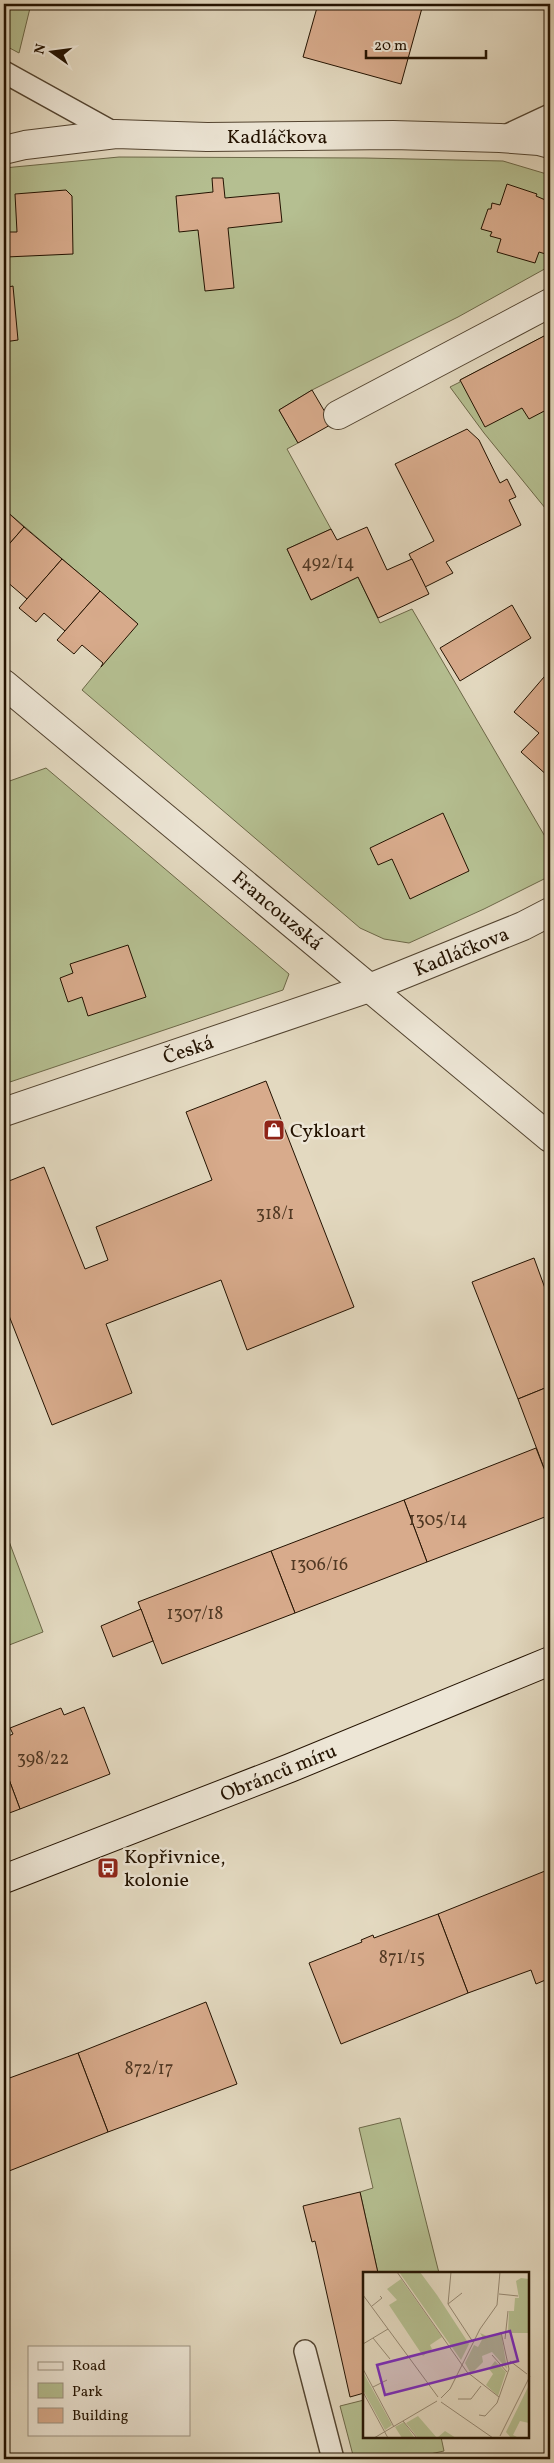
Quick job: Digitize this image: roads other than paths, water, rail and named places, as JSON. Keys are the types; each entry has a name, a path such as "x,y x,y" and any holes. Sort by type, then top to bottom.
{"street":[{"name":"Kadláčkova","path":"4,150 25,144 116,134 207,136 393,135 500,138 539,141 550,144"},
{"path":"338,416 550,303"},
{"name":"Francouzská","path":"9,698 372,988 550,1138"},
{"name":"Kadláčkova","path":"372,988 524,926 550,912"},
{"name":"Česká","path":"4,1112 372,988"},
{"name":"Obránců míru","path":"4,1879 290,1768 550,1661"}],"lane":[{"path":"4,72 116,134"},
{"path":"500,138 550,115"},
{"path":"305,2351 333,2459"}],"place":[{"name":"Cykloart","path":"274,1130"},
{"name":"Kopřivnice, kolonie","path":"108,1868"}]}
